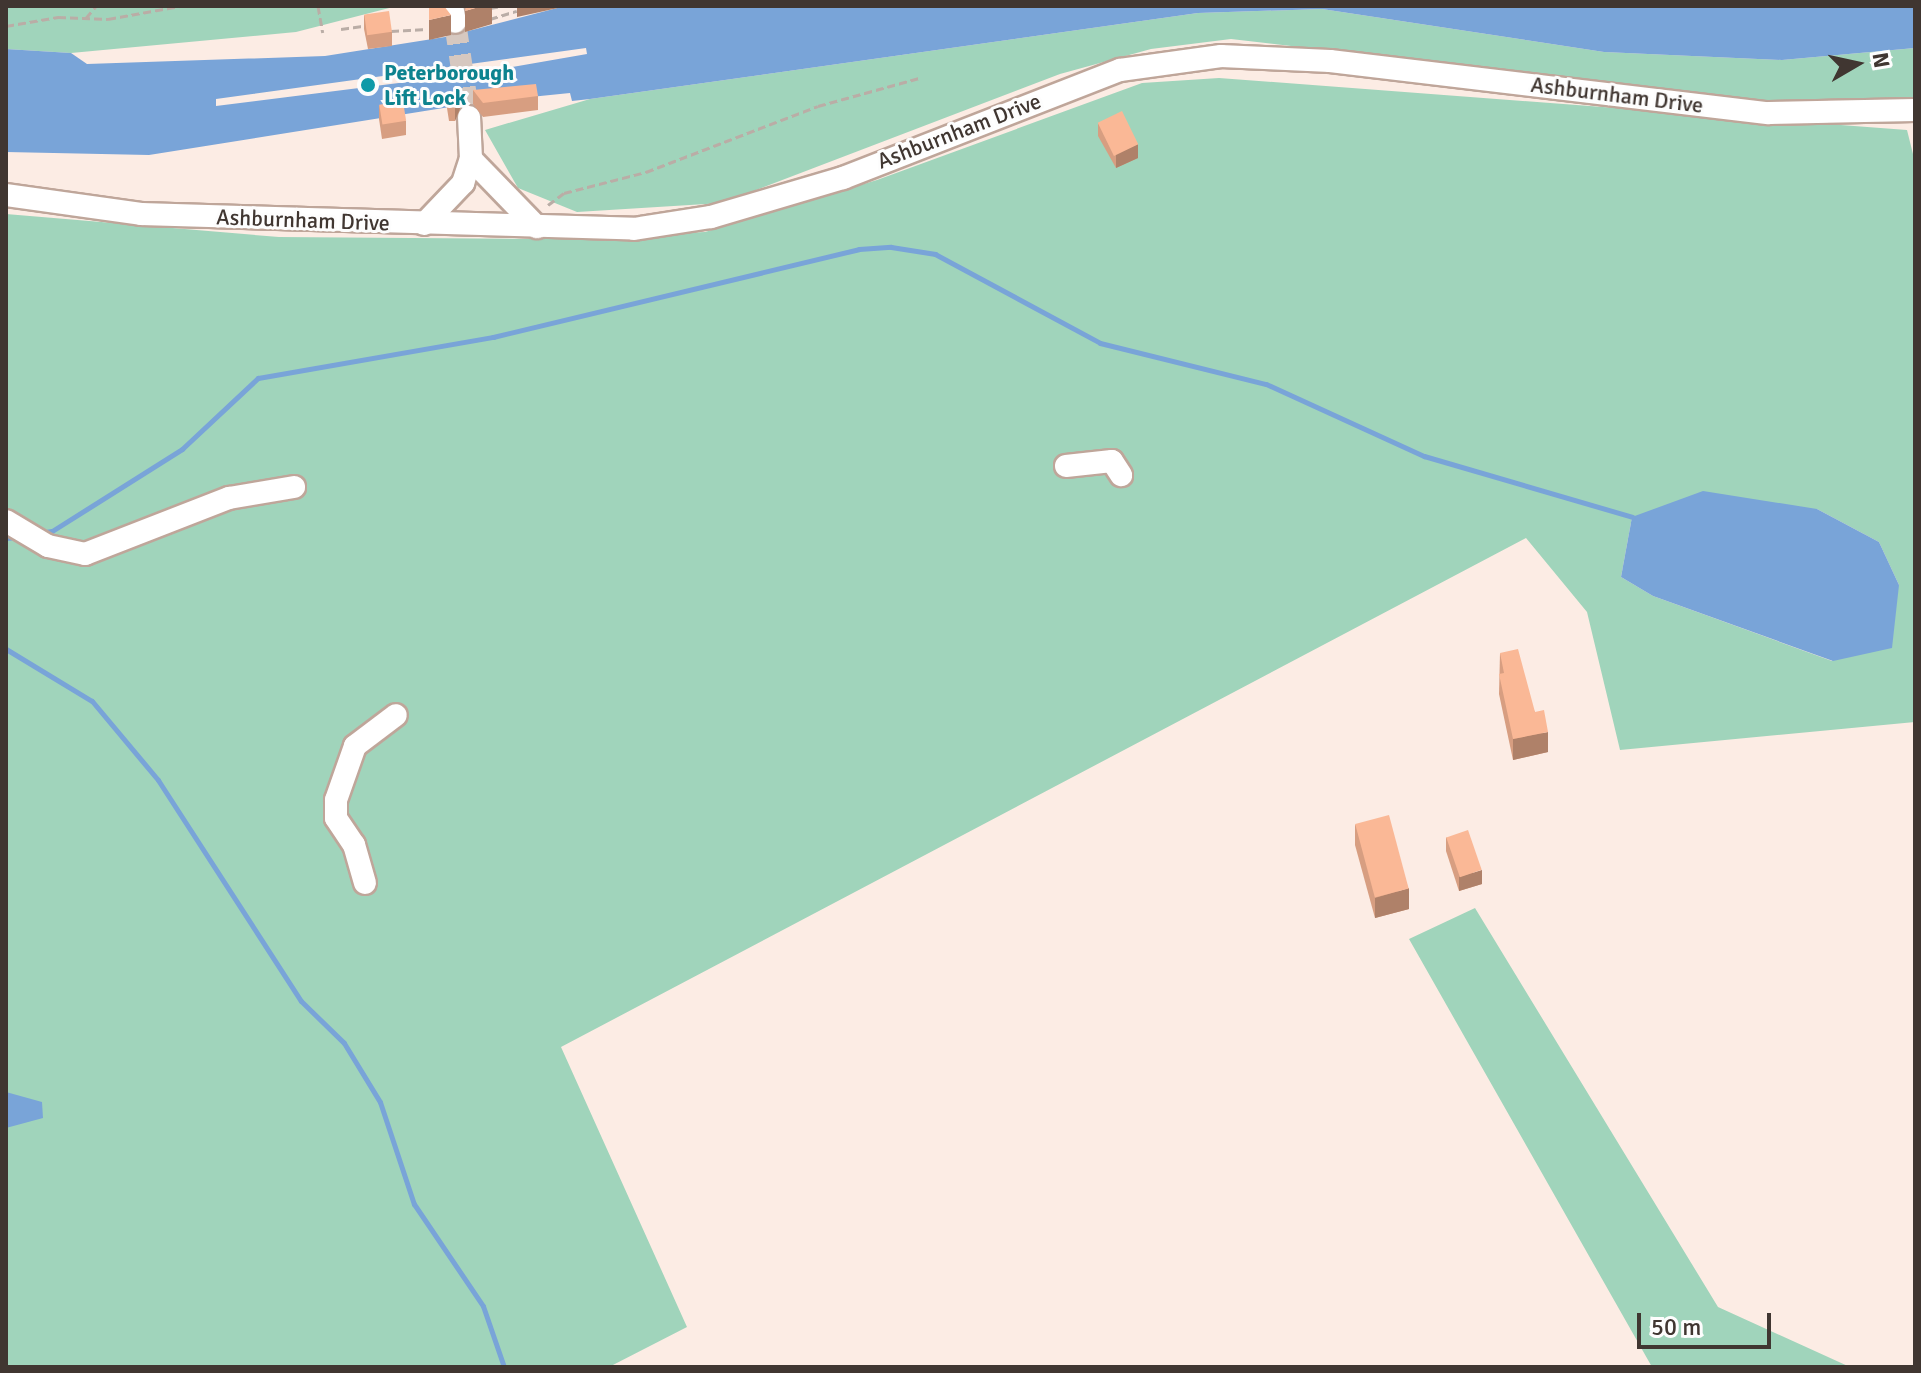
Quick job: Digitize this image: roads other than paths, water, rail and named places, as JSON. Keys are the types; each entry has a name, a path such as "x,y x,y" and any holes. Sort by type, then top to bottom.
{"street":[{"name":"Ashburnham Drive","path":"6,195 141,214 424,224 533,223 634,229 711,217 843,178 1120,70 1221,56 1330,61 1769,113 1915,110"},
{"path":"424,224 454,198 471,159 469,117"},
{"path":"471,159 533,223"},
{"path":"1066,466 1112,461 1121,475"},
{"path":"6,521 48,546 85,554 229,498 294,487"},
{"path":"365,883 354,845 336,818 336,800 355,746 396,715"}],"water":[{"path":"565,6 1915,6 1915,48 1782,60 1604,52 1322,9 1198,13 590,99 572,101 570,93 481,102 149,155 6,152 6,49 71,53 87,64 325,56 445,37","holes":["586,48 587,54 478,73 216,106 216,99"]},
{"path":"1703,491 1817,509 1879,542 1899,585 1892,648 1833,661 1653,596 1621,577 1632,517"},
{"path":"6,1092 42,1102 43,1118 6,1128"}],"waterway":[{"path":"39,533 52,531 182,449 258,378 493,337 859,249 891,247 935,254 1100,343 1266,384 1424,456 1632,517"},
{"path":"6,538 17,537"},
{"path":"6,649 92,701 158,780 301,1001 344,1043 380,1102 414,1204 483,1306 504,1367"}],"tunnel":[{"path":"455,22 469,117"}],"place":[{"name":"Peterborough Lift Lock","path":"368,85"}]}
